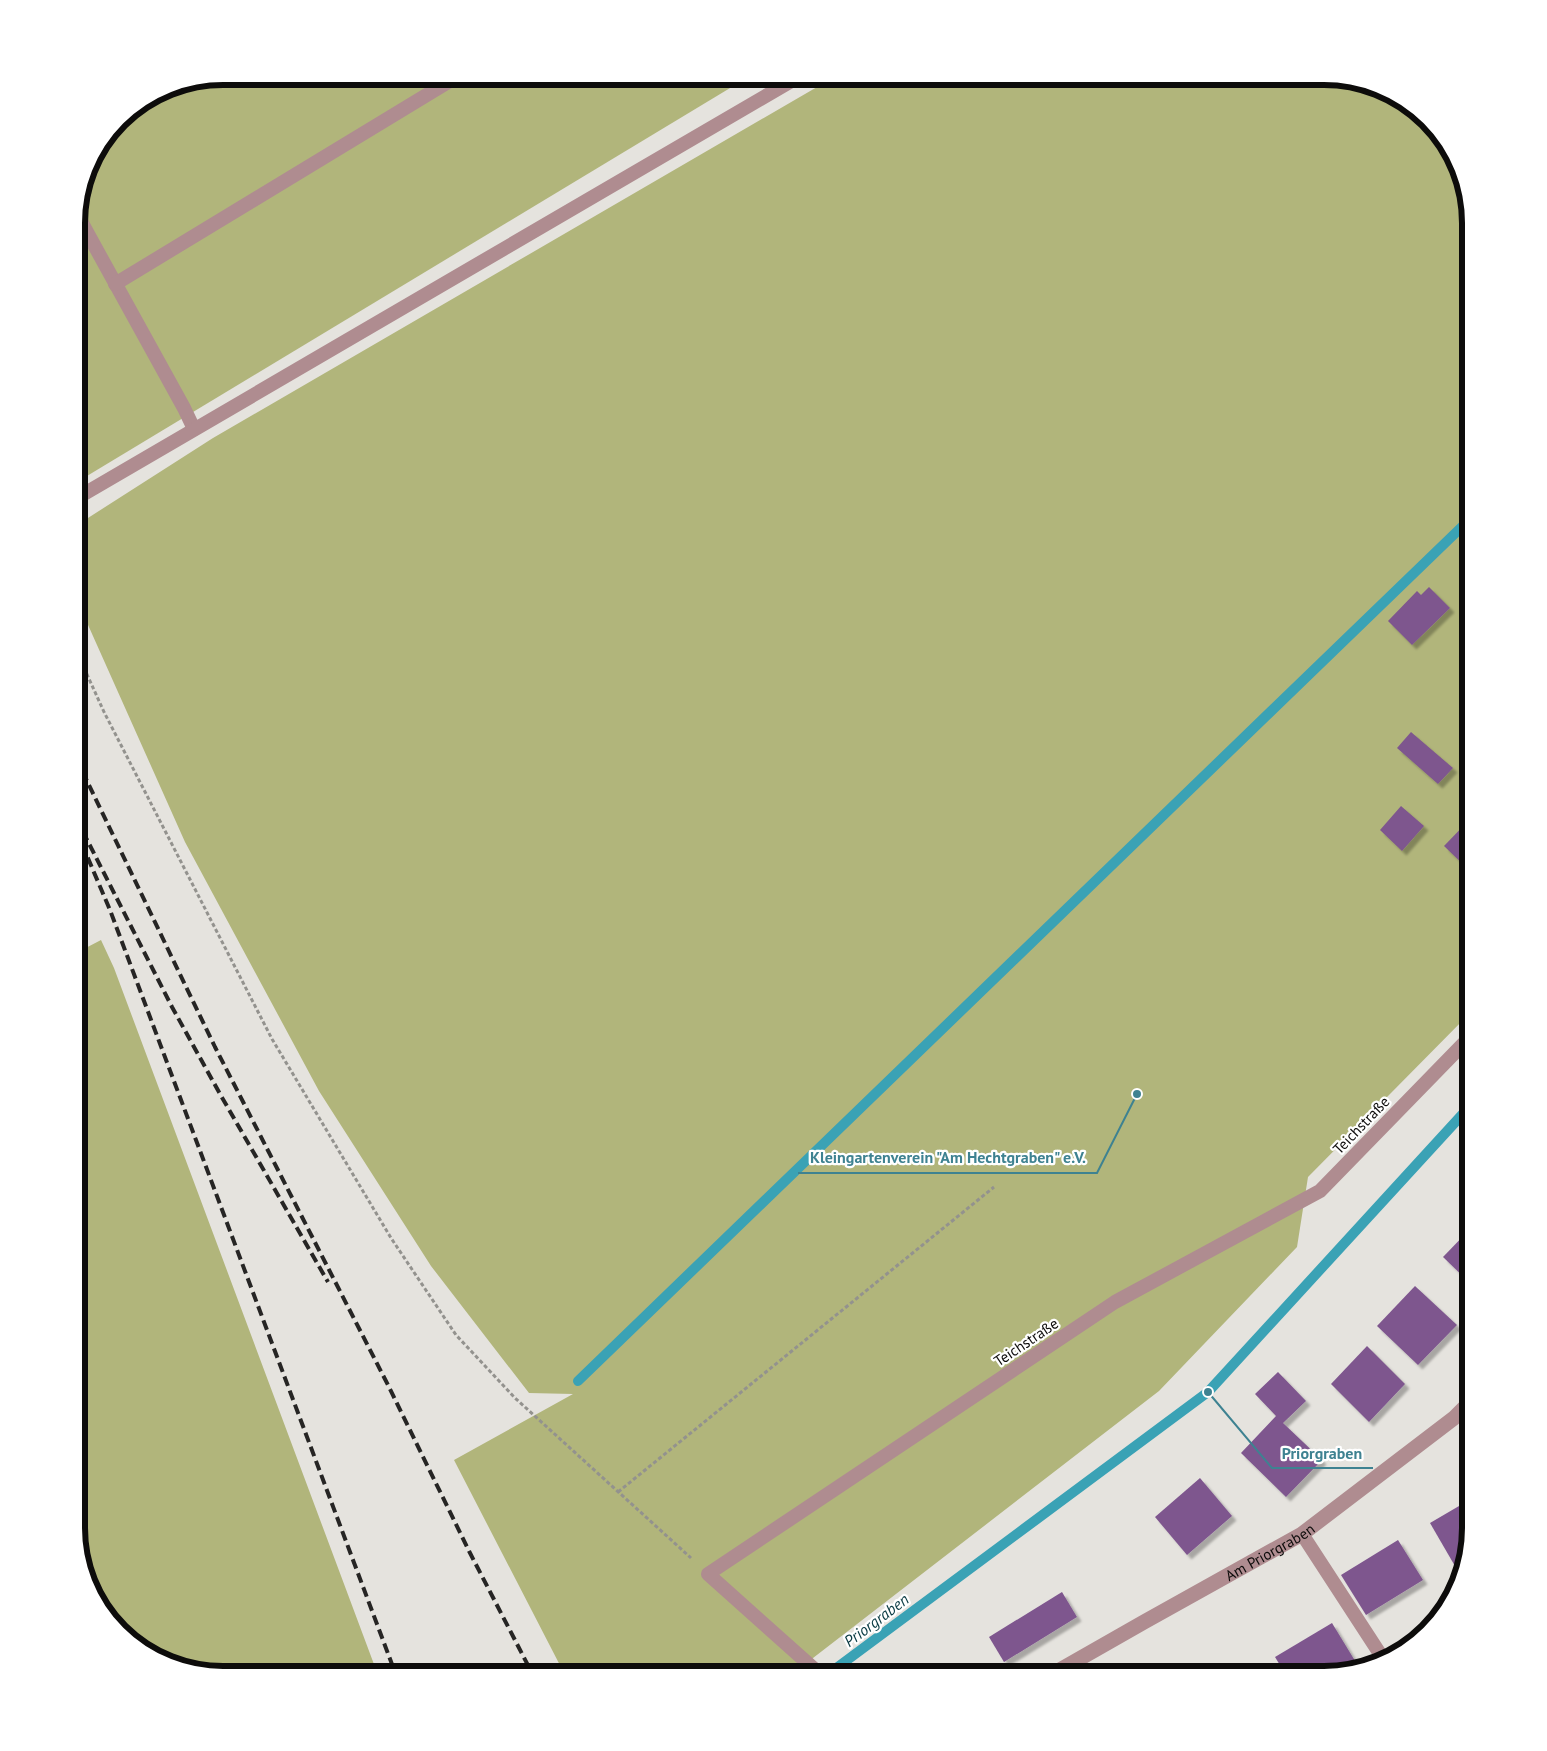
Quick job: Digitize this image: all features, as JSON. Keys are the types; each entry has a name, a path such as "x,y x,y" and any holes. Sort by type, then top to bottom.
{"street":[{"name":"Am Priorgraben","path":"1068,1666 1302,1534 1462,1410"}],"lane":[{"path":"115,284 443,85"},
{"path":"85,493 785,85"},
{"path":"85,229 194,429"},
{"name":"Teichstraße","path":"708,1574 1115,1302 1320,1191 1462,1045"},
{"path":"1302,1534 1380,1654"},
{"path":"708,1574 810,1666"}],"path":[{"path":"85,670 104,712 272,1040 391,1238 456,1334 515,1398 708,1574"},
{"path":"618,1492 994,1187"}],"green space":[{"path":"223,85 735,85 85,477 86,205 92,178 108,146 132,119 154,103 170,95 187,90"},
{"path":"821,85 1333,85 1369,92 1385,99 1415,119 1434,139 1444,154 1455,178 1462,214 1462,1021 1308,1177 1297,1247 1159,1391 803,1666 560,1666 454,1460 573,1394 529,1393 431,1266 319,1091 185,842 85,618 85,520 213,438"},
{"path":"101,940 114,968 375,1666 223,1666 205,1665 178,1659 146,1643 119,1619 108,1605 92,1573 86,1546 85,1528 85,948"}],"building":[{"path":"1429,587 1450,608 1412,645 1388,621 1417,591 1421,595"},
{"path":"1411,732 1453,768 1438,784 1397,748"},
{"path":"1401,806 1424,826 1402,851 1380,830"},
{"path":"1462,827 1462,863 1444,846"},
{"path":"1462,1237 1462,1275 1443,1257"},
{"path":"1415,1286 1457,1325 1418,1365 1377,1326"},
{"path":"1367,1346 1405,1384 1369,1422 1331,1384"},
{"path":"1278,1372 1306,1401 1283,1423 1322,1460 1286,1497 1241,1453 1276,1416 1255,1394"},
{"path":"1200,1478 1232,1516 1187,1555 1155,1517"},
{"path":"1462,1504 1462,1537 1456,1568 1430,1523"},
{"path":"1398,1540 1423,1580 1366,1615 1341,1575"},
{"path":"1062,1592 1077,1617 1004,1662 989,1637"},
{"path":"1332,1623 1356,1662 1324,1666 1280,1666 1275,1657"}],"waterway":[{"path":"578,1381 1462,527"},
{"name":"Priorgraben","path":"839,1666 1208,1392 1462,1115"}],"railway":[{"path":"85,777 215,1047 388,1385 469,1551 528,1666"},
{"path":"85,836 172,1007 328,1282"},
{"path":"85,851 110,910 393,1666"}],"place":[{"name":"Kleingartenverein \"Am Hechtgraben\" e.V.","path":"1137,1094"},
{"name":"Priorgraben","path":"1208,1392"}]}
